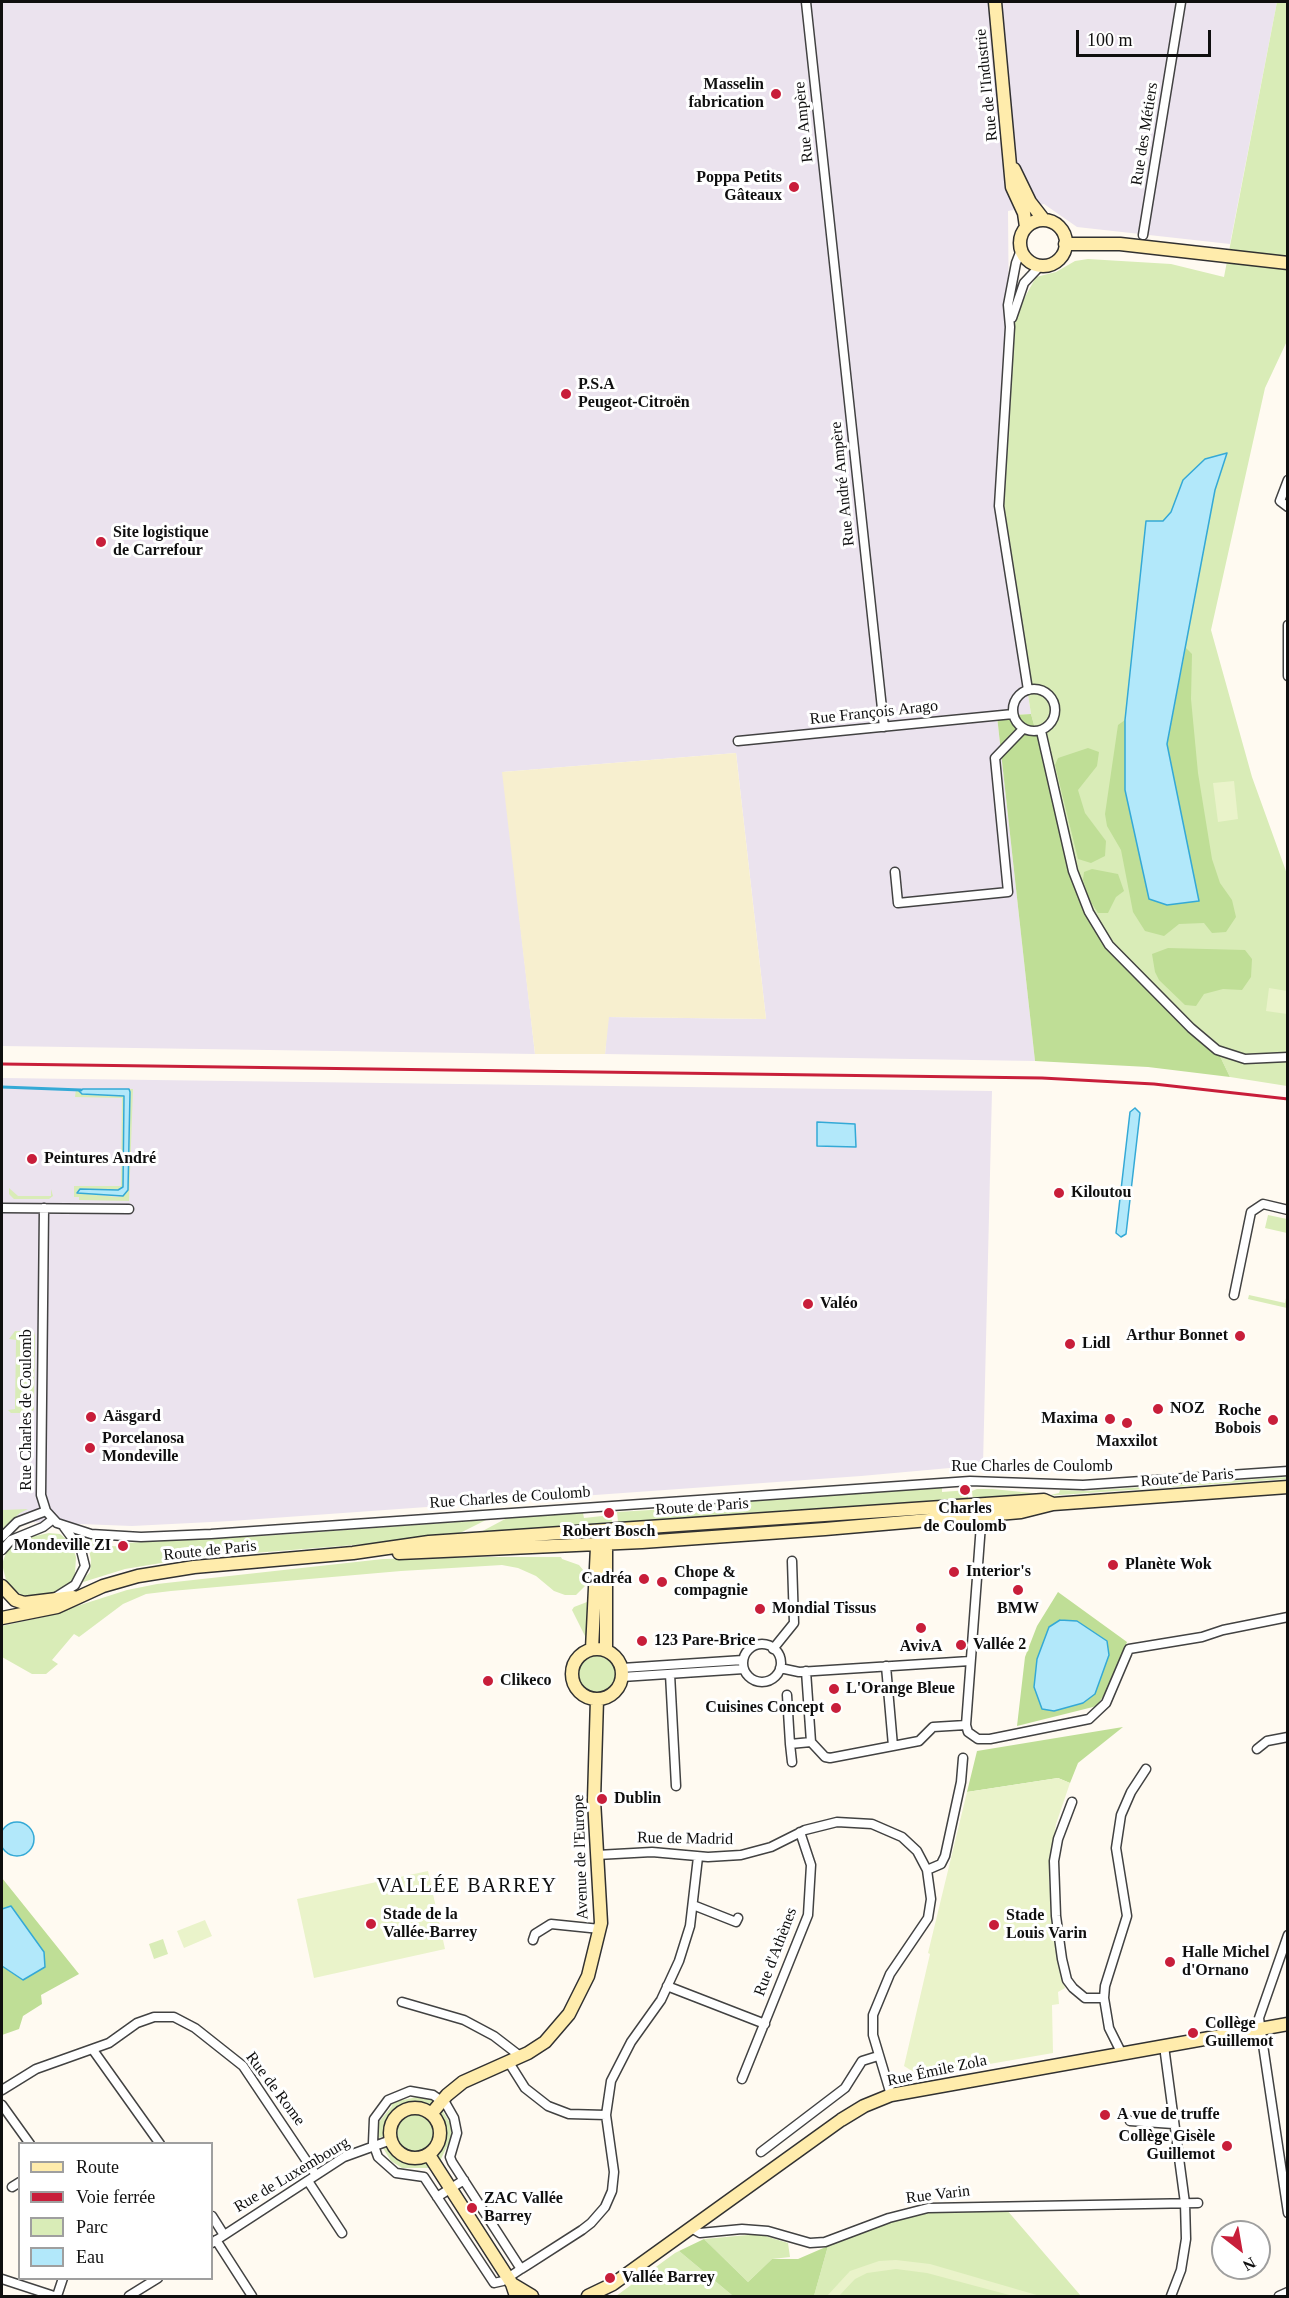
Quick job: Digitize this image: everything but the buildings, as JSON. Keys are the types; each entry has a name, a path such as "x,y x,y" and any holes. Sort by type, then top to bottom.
{"main road":[{"name":"Rue de l'Industrie","path":"995,2 1013,193 1024,213 1026,227"},
{"name":"Rue de l'Industrie","path":"1012,165 1030,202 1044,220"},
{"path":"1044,220 1059,227 1065,244 1062,254 1056,261 1041,265 1028,260 1021,250 1020,240 1026,227 1044,220"},
{"path":"1065,244 1120,244 1287,263"},
{"name":"Route de Paris","path":"353,1553 429,1553 602,1544 1021,1512 1053,1504 1287,1487"},
{"name":"Route de Paris","path":"2,1618 57,1607 74,1597 138,1576 194,1567 353,1553 429,1542 1044,1500 1053,1504"},
{"path":"602,1530 606,1650"},
{"path":"592,1649 602,1544"},
{"name":"Route de Paris","path":"2,1586 15,1600 24,1603 55,1597 74,1597"},
{"path":"592,1649 606,1650 614,1655 622,1673 612,1695 597,1699 582,1695 572,1678 575,1660 592,1649"},
{"name":"Avenue de l'Europe","path":"432,2113 463,2082 545,2042 572,2008 588,1976 600,1929 594,1800 597,1699"},
{"name":"Rue Émile Zola","path":"601,2296 611,2286 691,2228 841,2120 864,2106 891,2096 1287,2024"},
{"path":"414,2107 432,2113 438,2121 441,2135 436,2148 429,2155 418,2158 406,2157 397,2150 391,2140 393,2121 401,2111 414,2107"},
{"path":"429,2155 510,2281 516,2296"},
{"path":"510,2281 532,2296"},
{"name":"Rue Émile Zola","path":"588,2296 611,2286"}],"street":[{"name":"Rue Ampère","path":"806,2 832,238"},
{"name":"Rue des Métiers","path":"1143,235 1181,2"},
{"name":"Rue André Ampère","path":"832,238 884,727"},
{"path":"1021,250 1011,286 999,506 1028,690"},
{"path":"1010,327 1024,283 1041,265"},
{"path":"1287,480 1280,501 1287,507"},
{"path":"1287,625 1287,676"},
{"path":"1028,690 1045,692 1056,707 1051,724 1041,731 1023,729 1013,714 1016,700 1028,690"},
{"name":"Rue François Arago","path":"738,741 1013,714"},
{"path":"895,872 898,903 1008,892 995,758 1023,729"},
{"path":"1041,731 1073,871 1089,912 1109,945 1174,1012 1217,1050 1245,1059 1287,1057"},
{"path":"1234,1295 1251,1212 1263,1204 1287,1210"},
{"path":"2,1208 129,1209"},
{"name":"Rue Charles de Coulomb","path":"44,1208 41,1488 46,1510 52,1520 64,1527 100,1536 141,1537 969,1481 1083,1485 1287,1471"},
{"path":"992,1504 980,1515 966,1725 968,1732 974,1737 990,1739 1089,1719 1106,1703 1129,1649 1202,1637 1222,1630 1287,1617"},
{"path":"2,1537 17,1522 46,1510"},
{"path":"2,1550 11,1540 43,1527 52,1520"},
{"path":"55,1597 75,1585 85,1566 81,1550 64,1527"},
{"path":"773,1649 795,1623 792,1561"},
{"path":"757,1645 773,1649 779,1657 780,1668 773,1678 762,1682 751,1679 743,1665 747,1652 757,1645"},
{"path":"780,1668 806,1671 970,1660"},
{"path":"622,1673 743,1665"},
{"path":"622,1673 670,1674 743,1665"},
{"path":"886,1666 893,1746"},
{"path":"806,1671 810,1698 811,1742 820,1753 830,1758 919,1741 933,1727 966,1725"},
{"path":"670,1674 676,1786"},
{"path":"787,1695 792,1762"},
{"path":"1257,1749 1267,1741 1287,1737"},
{"path":"790,1744 811,1742"},
{"path":"891,2096 873,2034 873,2015 890,1974 928,1918 931,1899 927,1870 941,1864 945,1856 955,1815 963,1758"},
{"path":"1122,2054 1109,2028 1104,1998 1105,1986 1127,1916 1116,1848 1121,1815 1131,1792 1146,1769"},
{"path":"1072,1802 1058,1839 1054,1861 1054,1897 1062,1959 1067,1980 1073,1988 1085,1998 1104,1998"},
{"name":"Rue de Madrid","path":"597,1855 652,1852 723,1857 755,1852 771,1847 800,1832 837,1822 863,1822 881,1827 910,1843 927,1870"},
{"name":"Rue d'Athènes","path":"742,2079 808,1915 811,1865 800,1832"},
{"path":"521,2270 450,2157 457,2141 457,2125 451,2111 442,2101 418,2091 402,2093 388,2100 374,2119 372,2135 378,2157 389,2168 404,2175 421,2175 492,2281 497,2284 510,2281 521,2270 591,2223 610,2198 614,2172 606,2115 616,2068 631,2042 655,2011 685,1945 693,1905 698,1857"},
{"path":"693,1905 736,1922 738,1918"},
{"path":"533,1940 535,1934 551,1924 600,1929"},
{"path":"1287,1935 1259,2018 1287,2212"},
{"path":"668,1986 765,2024"},
{"path":"402,2002 464,2020 494,2036 514,2059 525,2088 548,2106 577,2115 606,2115"},
{"name":"Rue de Rome","path":"2,2090 36,2069 93,2050 137,2023 154,2017 174,2017 190,2024 249,2073 316,2175"},
{"path":"1164,2046 1185,2203 1186,2239 1181,2270 1171,2296"},
{"path":"93,2050 159,2142"},
{"path":"761,2152 845,2088 862,2061 878,2056"},
{"path":"2,2105 29,2142"},
{"path":"1130,2121 1173,2124"},
{"name":"Rue de Luxembourg","path":"217,2239 344,2157 391,2140"},
{"path":"437,2197 464,2180"},
{"path":"308,2181 342,2233"},
{"name":"Rue Varin","path":"691,2228 700,2233 742,2229 768,2230 802,2242 817,2243 889,2218 928,2208 1198,2203"},
{"path":"213,2221 217,2239 252,2296"},
{"path":"2,2279 56,2296 62,2280"},
{"path":"129,2296 155,2280"},
{"path":"1279,2296 1287,2292"}],"shaded area":[{"path":"2,2 1277,2 1230,244 1077,227 1044,204 1008,211 1009,326 999,506 1031,714 997,716 1035,1061 605,1054 608,1017 766,1019 736,753 503,772 535,1054 2,1046"},
{"path":"736,753 766,1019 609,1017 605,1054 535,1054 502,772"},
{"path":"2,1078 992,1091 983,1465 861,1476 231,1521 132,1526 2,1521"}],"green space":[{"path":"1277,2 1287,2 1287,341 1265,388 1211,630 1252,777 1287,874 1287,1086 1230,1077 1217,1050 1109,945 1089,911 1063,830 1031,714 999,506 1009,326 1036,277 1056,272 1075,261 1088,259 1171,264 1224,277","holes":["1226,454 1215,490 1167,744 1125,790 1125,720 1146,521 1163,522 1171,512 1183,480 1205,459"]},
{"path":"1186,648 1192,654 1191,699 1198,773 1212,859 1220,883 1232,900 1236,917 1226,932 1212,933 1204,923 1179,924 1164,936 1145,931 1133,912 1121,850 1107,826 1105,814 1118,725 1125,720 1125,790 1198,901 1167,744"},
{"path":"1031,714 1063,830 1089,911 1109,945 1217,1050 1230,1077 1148,1067 1035,1061 997,716"},
{"path":"1088,748 1099,752 1097,766 1078,790 1085,813 1106,841 1105,856 1091,863 1078,859 1055,765 1058,758"},
{"path":"1234,781 1238,819 1218,822 1213,783"},
{"path":"1092,869 1118,874 1124,891 1116,897 1108,913 1098,913 1089,899 1083,880 1084,872"},
{"path":"1168,948 1245,950 1252,959 1251,977 1242,990 1223,989 1204,994 1196,1006 1185,1005 1159,980 1155,972 1152,954"},
{"path":"1269,988 1287,991 1287,1014 1266,1011"},
{"path":"76,1089 124,1096 123,1187 118,1190 80,1189 77,1193 117,1197 123,1196 129,1089 133,1089 129,1201 79,1200 79,1197 74,1197 74,1186 121,1186 122,1098 75,1097"},
{"path":"9,1188 18,1196 51,1196 51,1189 53,1196 49,1199 14,1199 9,1194"},
{"path":"1268,1215 1287,1219 1287,1233 1265,1228"},
{"path":"1287,1293 1287,1308 1248,1299 1249,1295 1285,1303"},
{"path":"15,1331 34,1332 35,1336 34,1410 29,1413 11,1413 8,1410 15,1409 16,1340 9,1339"},
{"path":"1287,1477 1287,1479 1046,1496 1059,1493 1060,1490 1086,1491"},
{"path":"942,1487 942,1492 968,1490 968,1502 618,1522 617,1512 668,1509 668,1506"},
{"path":"977,1489 1043,1494 1043,1496 973,1501 972,1491"},
{"path":"28,1509 20,1513 2,1529 2,1510"},
{"path":"583,1513 584,1518 611,1515 612,1522 475,1535 507,1518"},
{"path":"486,1520 454,1536 442,1538 191,1558 125,1569 80,1583 90,1572 91,1560 88,1545 77,1538 96,1541 97,1545 126,1547 126,1543"},
{"path":"49,1533 60,1534 71,1543 76,1557 75,1574 71,1583 52,1594 23,1596 7,1584 2,1564 7,1550 21,1539"},
{"path":"561,1557 579,1565 584,1571 586,1585 576,1595 565,1595 554,1591 536,1576 518,1568 502,1565 401,1571 146,1594 123,1604 79,1637 74,1634 52,1660 58,1664 46,1674 32,1674 2,1657 2,1626 43,1617 127,1590 157,1584 383,1559"},
{"path":"1058,1592 1127,1642 1112,1682 1097,1706 1017,1726 1025,1657 1037,1626"},
{"path":"587,1602 590,1603 587,1640 572,1610"},
{"path":"598,1654 612,1660 618,1674 612,1688 598,1694 584,1688 578,1674 584,1660"},
{"path":"1123,1727 1078,1763 1070,1783 1058,1778 967,1792 977,1751"},
{"name":"Stade Louis Varin","path":"1058,1778 1070,1783 1056,1824 1049,1881 1065,1988 1058,1992 1059,2004 1052,2005 1053,2053 920,2076 904,2066 930,1954 928,1953 967,1792"},
{"name":"Stade de la Vallée-Barrey","path":"428,1871 445,1949 314,1978 297,1899"},
{"path":"2,1878 79,1974 41,1995 42,2004 23,2016 19,2029 2,2035"},
{"path":"205,1920 212,1936 184,1948 177,1931"},
{"path":"163,1939 168,1954 154,1959 149,1944"},
{"path":"417,2097 431,2098 436,2102 433,2106 415,2102 397,2108 385,2124 384,2136 376,2139 379,2122 392,2106 390,2103 396,2099 398,2101"},
{"path":"442,2110 450,2123 452,2136 440,2161 437,2156 447,2135 440,2114"},
{"path":"415,2114 428,2120 434,2133 428,2146 415,2152 402,2146 396,2133 402,2120"},
{"path":"383,2148 387,2148 403,2163 426,2163 429,2168 402,2168 391,2161"},
{"path":"1006,2209 1081,2296 814,2296 828,2246 874,2227 930,2212"},
{"path":"762,2235 788,2243 790,2257 772,2259 748,2282 704,2239"},
{"path":"704,2239 748,2282 772,2259 798,2259 828,2246 814,2296 733,2296 679,2251"},
{"path":"679,2251 733,2296 616,2296 675,2253"},
{"path":"896,2260 930,2264 1040,2296 1013,2296 927,2273 896,2269 867,2273 855,2279 839,2296 827,2296 850,2271 879,2261"}],"water":[{"path":"1227,453 1215,490 1167,744 1199,901 1167,905 1149,899 1125,790 1125,720 1146,521 1163,521 1171,512 1183,480 1205,459"},
{"path":"83,1089 129,1089 128,1190 123,1196 77,1193 80,1189 118,1190 123,1187 124,1096 82,1094 79,1091"},
{"path":"1135,1108 1140,1113 1126,1234 1121,1237 1116,1233 1130,1112"},
{"path":"817,1122 855,1124 856,1147 817,1146"},
{"path":"1060,1620 1077,1621 1107,1641 1109,1655 1095,1694 1083,1703 1054,1711 1042,1709 1034,1687 1037,1659 1049,1627"},
{"path":"17,1822 29,1827 34,1839 29,1851 17,1856 5,1851 0,1839 5,1827"},
{"path":"11,1906 44,1952 45,1967 23,1980 2,1966 2,1909"}],"waterway":[{"path":"2,1087 81,1090"}],"railway":[{"path":"2,1064 1042,1078 1154,1084 1288,1099"}],"place":[{"name":"Masselin fabrication","path":"776,94"},
{"name":"Poppa Petits Gâteaux","path":"794,187"},
{"name":"P.S.A Peugeot-Citroën","path":"566,394"},
{"name":"Site logistique de Carrefour","path":"101,542"},
{"name":"Peintures André","path":"32,1159"},
{"name":"Kiloutou","path":"1059,1193"},
{"name":"Valéo","path":"808,1304"},
{"name":"Arthur Bonnet","path":"1240,1336"},
{"name":"Lidl","path":"1070,1344"},
{"name":"NOZ","path":"1158,1409"},
{"name":"Aäsgard","path":"91,1417"},
{"name":"Maxima","path":"1110,1419"},
{"name":"Roche Bobois","path":"1273,1420"},
{"name":"Maxxilot","path":"1127,1423"},
{"name":"Porcelanosa Mondeville","path":"90,1448"},
{"name":"Charles de Coulomb","path":"965,1490"},
{"name":"Robert Bosch","path":"609,1513"},
{"name":"Mondeville ZI","path":"123,1546"},
{"name":"Planète Wok","path":"1113,1565"},
{"name":"Interior's","path":"954,1572"},
{"name":"Cadréa","path":"644,1579"},
{"name":"Chope & compagnie","path":"662,1582"},
{"name":"BMW","path":"1018,1590"},
{"name":"Mondial Tissus","path":"760,1609"},
{"name":"AvivA","path":"921,1628"},
{"name":"123 Pare-Brice","path":"642,1641"},
{"name":"Vallée 2","path":"961,1645"},
{"name":"Clikeco","path":"488,1681"},
{"name":"L'Orange Bleue","path":"834,1689"},
{"name":"Cuisines Concept","path":"836,1708"},
{"name":"Dublin","path":"602,1799"},
{"name":"Stade de la Vallée-Barrey","path":"371,1924"},
{"name":"Stade Louis Varin","path":"994,1925"},
{"name":"Halle Michel d'Ornano","path":"1170,1962"},
{"name":"Collège Guillemot","path":"1193,2033"},
{"name":"A vue de truffe","path":"1105,2115"},
{"name":"Collège Gisèle Guillemot","path":"1227,2146"},
{"name":"ZAC Vallée Barrey","path":"472,2208"},
{"name":"Vallée Barrey","path":"610,2278"}],"district":[{"name":"VALLÉE BARREY","path":"467,1887"}]}
